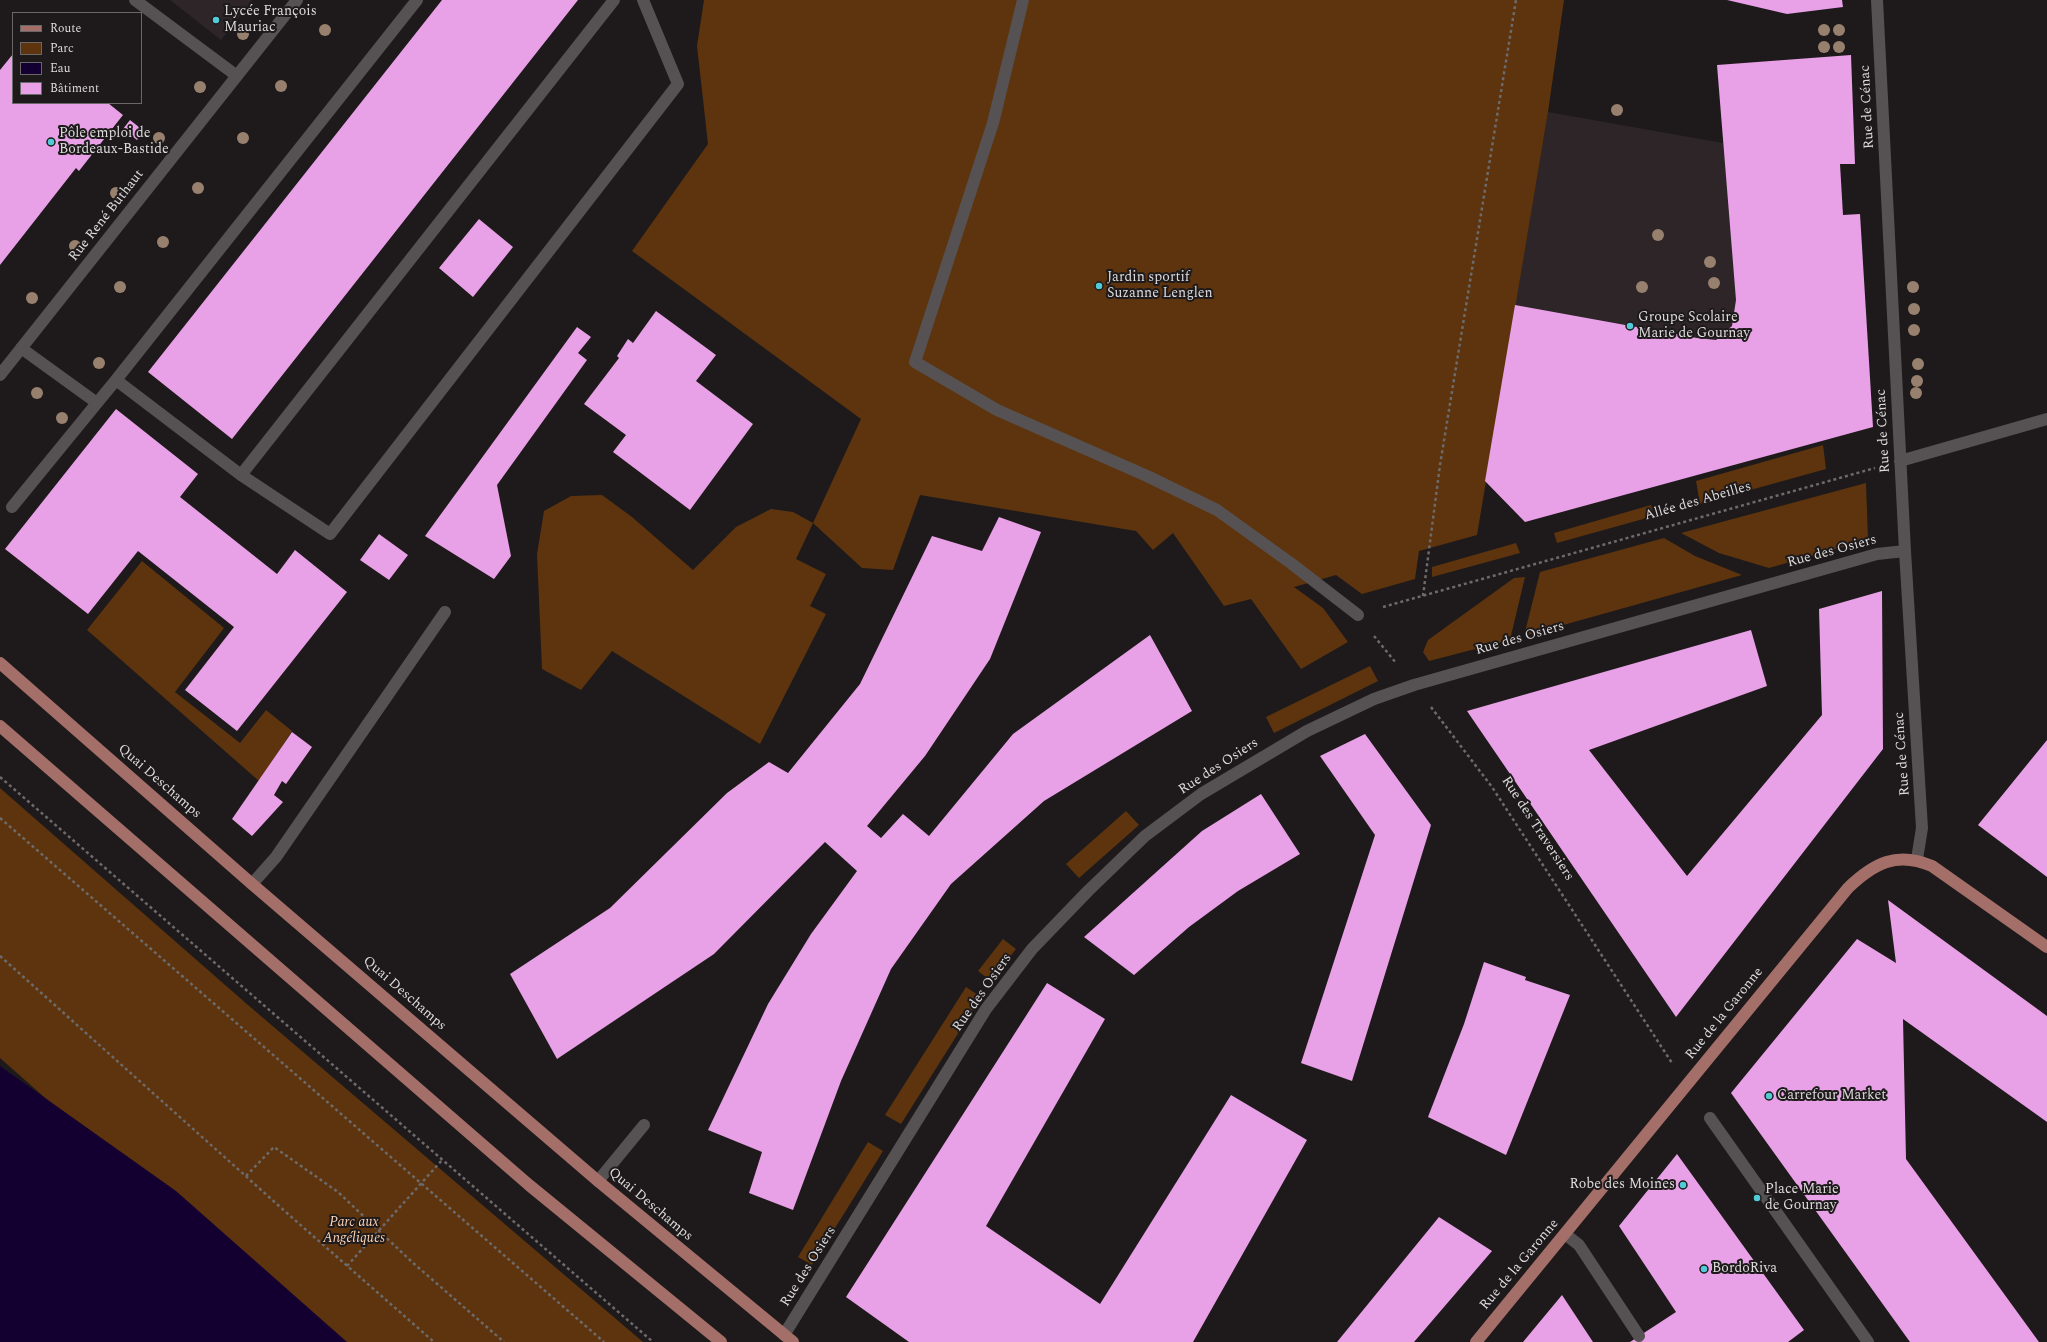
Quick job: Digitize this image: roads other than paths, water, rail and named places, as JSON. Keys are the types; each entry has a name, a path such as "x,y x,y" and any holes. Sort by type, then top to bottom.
{"main road":[{"name":"Quai Deschamps","path":"0,663 252,884 598,1181 789,1338"},
{"path":"0,726 529,1185 659,1293 721,1342"},
{"name":"Rue de la Garonne","path":"1476,1342 1848,888 1868,870 1896,859 1917,859 1932,866 1964,887 2047,947"}],"street":[{"path":"134,0 237,76"},
{"name":"Rue René Buthaut","path":"0,375 297,0"},
{"path":"12,507 116,380 417,0"},
{"path":"241,475 614,0"},
{"path":"116,380 241,475 330,534 678,84 643,0"},
{"path":"1023,0 993,123 915,362 997,410 1148,476 1217,510 1358,614"},
{"name":"Rue de Cénac","path":"1877,0 1904,551 1922,828 1917,859"},
{"path":"21,348 97,403"},
{"path":"1900,461 2047,419"},
{"name":"Rue des Osiers","path":"789,1338 986,1009 1032,949 1088,891 1145,836 1201,794 1307,730 1374,699 1414,684 1877,554 1904,551"},
{"path":"252,884 276,857 445,612"},
{"path":"1710,1118 1868,1342"},
{"path":"598,1181 644,1125"},
{"path":"1565,1234 1579,1245 1639,1336"}],"water":[{"path":"0,1066 176,1191 347,1342 0,1342"}],"place":[{"name":"Lycée François Mauriac","path":"216,20"},
{"name":"Pôle emploi de Bordeaux-Bastide","path":"51,142"},
{"name":"Jardin sportif Suzanne Lenglen","path":"1099,286"},
{"name":"Groupe Scolaire Marie de Gournay","path":"1630,326"},
{"name":"Carrefour Market","path":"1769,1096"},
{"name":"Robe des Moines","path":"1683,1185"},
{"name":"Place Marie de Gournay","path":"1757,1198"},
{"name":"BordoRiva","path":"1704,1269"}],"park label":[{"name":"Parc aux Angéliques","path":"354,1232"}]}
